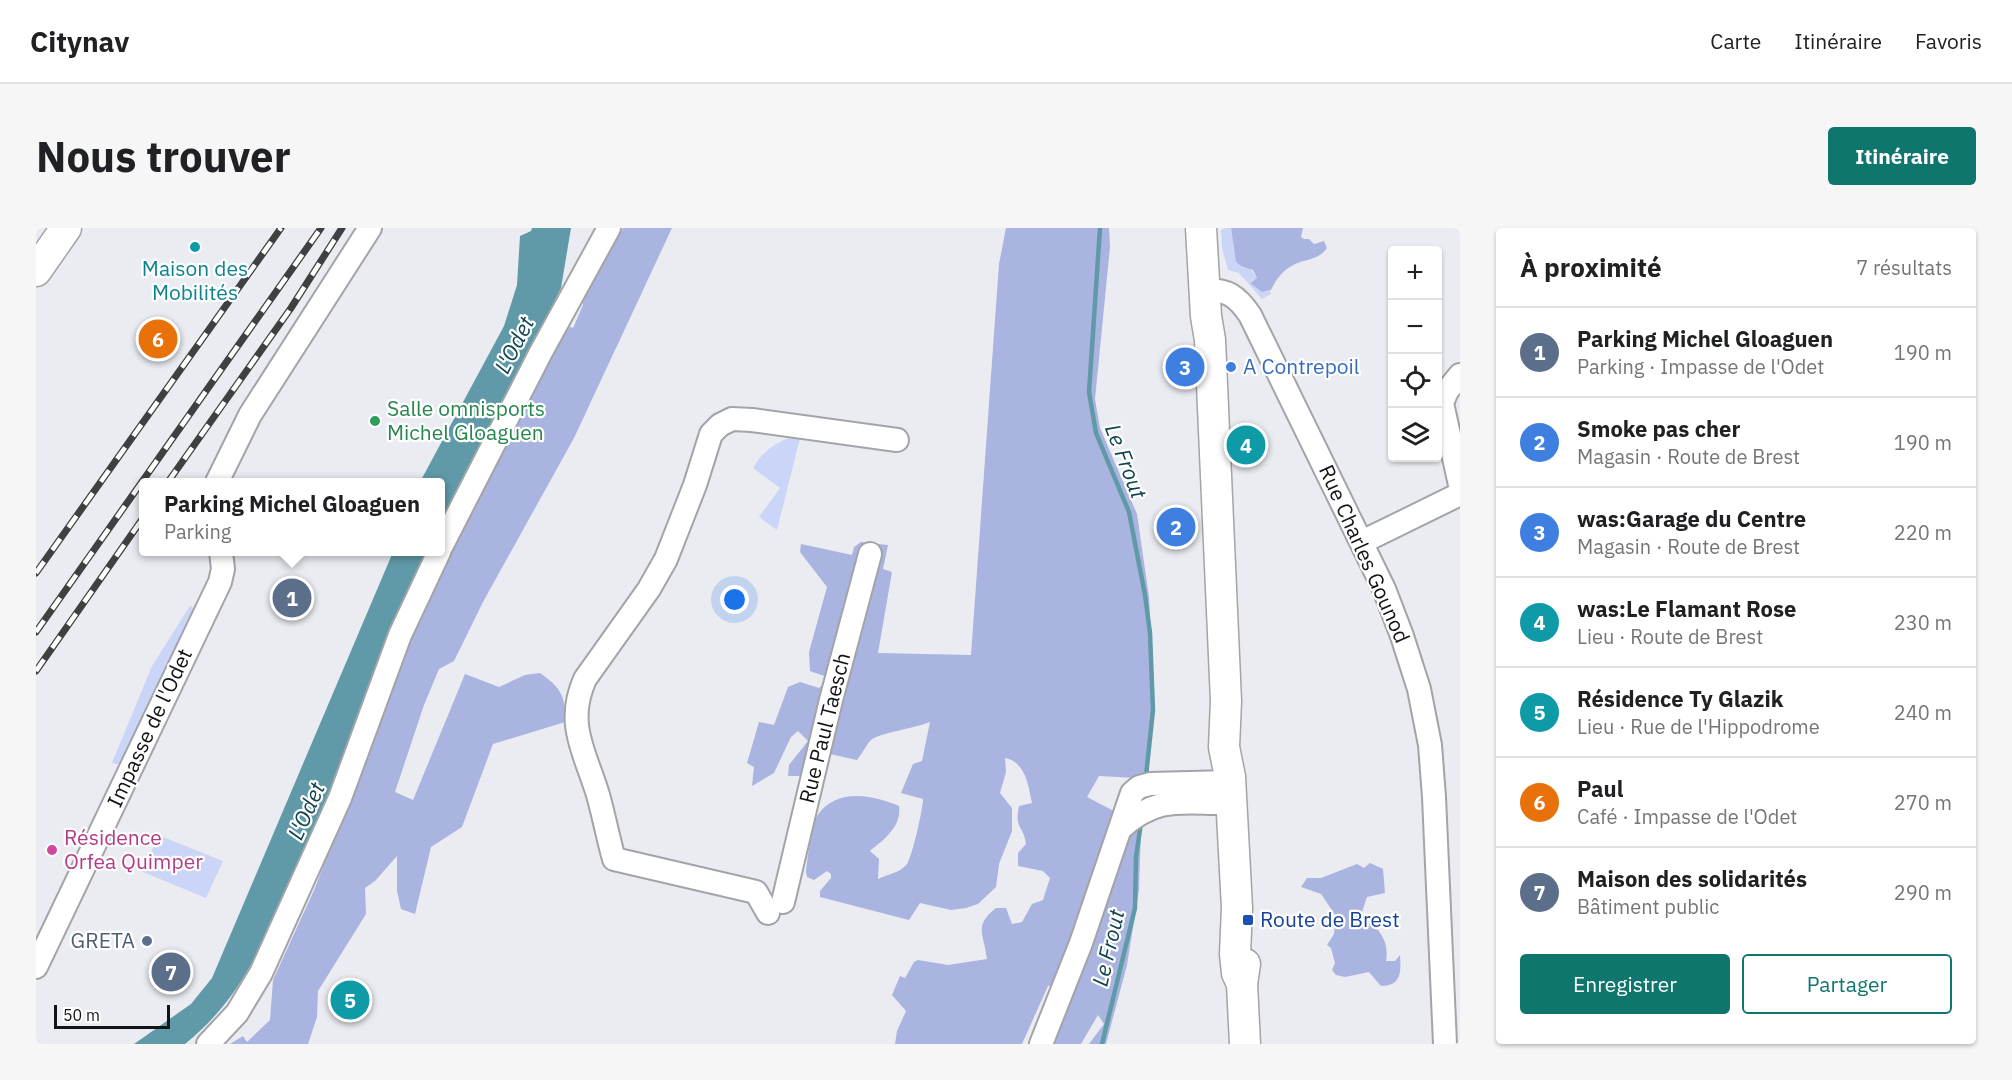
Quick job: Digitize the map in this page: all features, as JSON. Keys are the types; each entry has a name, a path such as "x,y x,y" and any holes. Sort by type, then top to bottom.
{"main road":[{"path":"36,271 66,228"},
{"path":"1201,228 1214,316 1210,340 1226,701 1224,747 1230,787 1237,908 1236,968 1242,984 1245,1044"},
{"path":"1209,289 1212,228"}],"street":[{"path":"219,478 250,415 370,228"},
{"path":"445,540 541,352 609,228"},
{"name":"Rue Charles Gounod","path":"1209,289 1227,291 1235,296 1250,315 1362,542 1397,621 1424,713 1450,902 1444,1044"},
{"path":"1362,542 1459,491 1442,403 1447,391 1460,375"},
{"name":"Rue Paul Taesch","path":"870,554 775,907 756,892 614,859 576,724 579,693 585,679 649,589 660,569 680,526 711,434 720,425 732,419 897,440"},
{"name":"Impasse de l'Odet","path":"36,967 220,582 223,569 221,556"},
{"path":"208,1044 237,1013 261,973 328,827 361,746 400,635 437,556"},
{"path":"1041,1044 1082,943 1121,828 1128,800 1139,787 1150,784 1230,787"}],"shaded area":[{"path":"623,228 672,228 574,438 483,602 454,661 439,669 424,705 395,792 413,800 465,674 499,687 525,675 540,673 561,693 565,722 493,744 462,827 431,847 415,914 401,909 397,891 397,856 375,881 365,888 366,914 318,991 317,1017 308,1044 230,1044 243,1036 247,1042 270,1020 273,980 315,888 409,637 435,577 565,325 573,328 583,305 582,293 593,283"},
{"path":"1006,228 1109,228 1110,247 1095,399 1100,428 1137,514 1149,597 1154,700 1147,773 1137,778 1099,776 1087,797 1133,821 1141,829 1139,890 1127,965 1106,1044 1089,1044 1104,1024 1098,1015 1081,1044 1047,1044 1068,981 1048,986 1022,1044 895,1044 897,1031 906,1011 892,995 900,976 905,978 914,962 918,960 948,965 987,959 982,925 989,914 996,908 1006,908 1012,924 1022,922 1032,904 1043,900 1050,878 1043,871 1018,866 1018,853 1026,844 1018,824 1019,806 1032,803 1022,769 1012,760 1005,758 1006,772 1000,793 1012,808 1012,831 999,864 996,887 978,904 966,908 951,910 920,903 909,920 820,897 820,891 831,878 831,874 827,871 814,880 807,877 806,872 817,816 834,801 855,796 878,799 899,806 895,826 887,837 870,851 879,859 878,879 907,864 917,833 923,799 901,793 913,764 922,761 930,722 875,737 857,760 830,754 828,748 803,776 788,776 789,765 808,741 798,731 791,737 774,773 752,786 754,767 747,763 759,722 774,725 788,687 800,682 819,688 830,678 810,671 809,652 827,587 800,552 801,544 852,555 854,547 861,542 888,545 883,569 892,572 878,653 971,655 999,264"},
{"path":"1231,228 1236,262 1241,266 1249,267 1257,278 1250,282 1262,292 1270,291 1271,294 1262,299 1239,273 1228,270 1222,248 1221,230"},
{"path":"1231,228 1303,228 1301,237 1309,239 1314,244 1324,241 1327,248 1315,258 1293,265 1278,278 1271,290 1262,292 1250,283 1257,278 1253,270 1236,262"},
{"path":"798,434 800,438 777,530 759,517 780,488 753,468 772,447"},
{"path":"190,606 195,609 122,765 112,763 152,666"},
{"path":"158,835 223,861 206,898 143,872"},
{"path":"1370,863 1383,869 1385,893 1367,897 1361,915 1381,934 1386,946 1386,961 1395,961 1400,955 1399,977 1393,983 1381,986 1369,972 1345,977 1336,975 1332,970 1335,963 1331,948 1327,945 1334,934 1336,916 1321,894 1301,887 1307,878 1321,878 1357,864 1364,868"}],"water":[{"name":"L'Odet","path":"532,228 571,228 561,288 445,522 445,478 422,478 504,326 517,285 520,236 531,231"},
{"name":"L'Odet","path":"391,556 428,556 334,785 277,913 240,983 206,1025 185,1044 134,1044 191,1004 212,978"}],"waterway":[{"name":"Le Frout","path":"1100,228 1089,392 1096,433 1129,512 1145,595 1150,633 1153,710 1146,776"},
{"name":"Le Frout","path":"1102,1044 1135,908 1136,857 1141,823"}],"railway":[{"path":"36,573 281,228"},
{"path":"145,478 321,228"},
{"path":"171,478 291,308 342,228"},
{"path":"36,632 139,486"},
{"path":"36,671 139,524"}],"place":[{"name":"Maison des Mobilités","path":"195,247"},
{"name":"Paul","path":"158,339"},
{"name":"was:Garage du Centre","path":"1185,367"},
{"name":"A Contrepoil","path":"1231,367"},
{"name":"Salle omnisports Michel Gloaguen","path":"375,421"},
{"name":"was:Le Flamant Rose","path":"1246,445"},
{"name":"Smoke pas cher","path":"1176,527"},
{"name":"Parking Michel Gloaguen","path":"292,598"},
{"name":"Résidence Orfea Quimper","path":"52,850"},
{"name":"Route de Brest","path":"1248,920"},
{"name":"GRETA","path":"147,941"},
{"name":"Maison des solidarités","path":"171,972"},
{"name":"Résidence Ty Glazik","path":"350,1000"}]}
